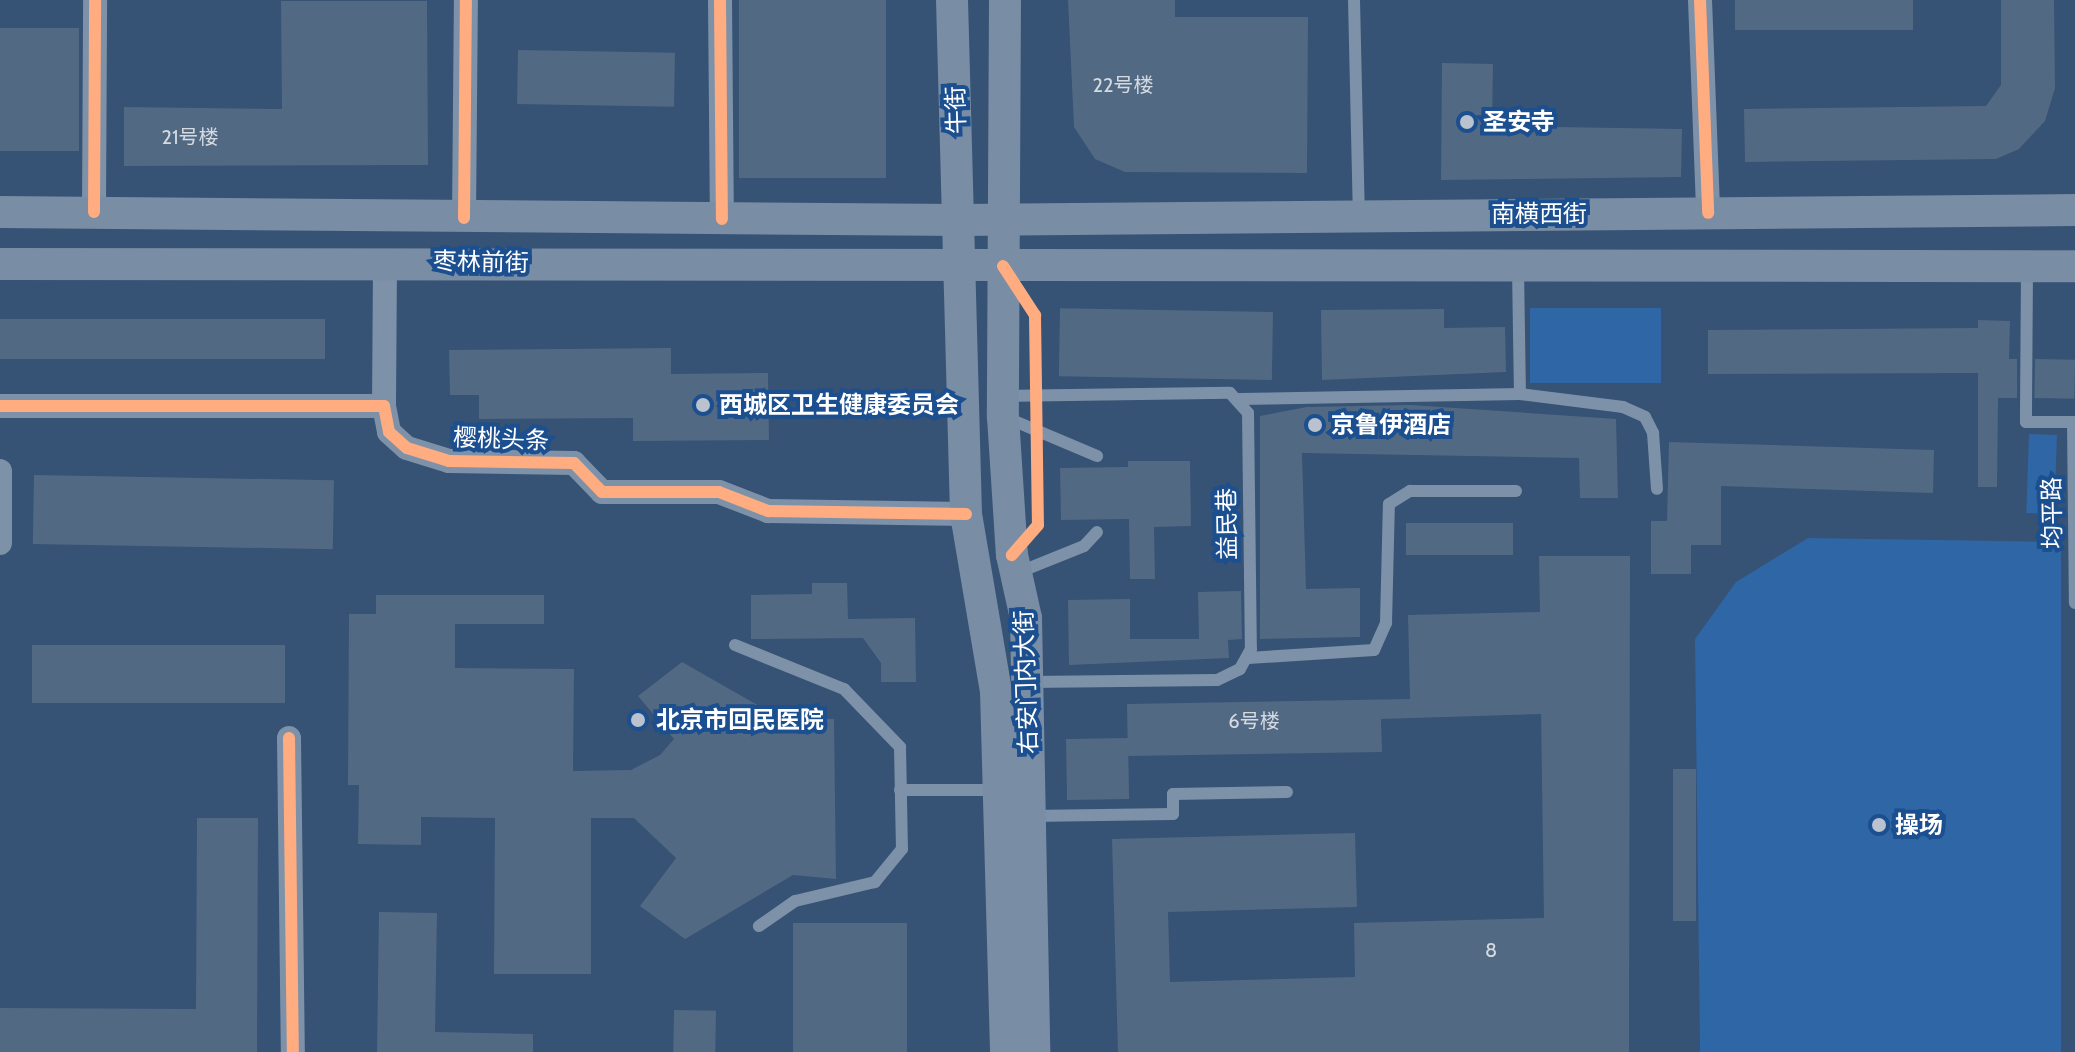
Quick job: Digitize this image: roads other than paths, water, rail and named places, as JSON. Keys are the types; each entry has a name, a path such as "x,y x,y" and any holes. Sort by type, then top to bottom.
{"main road":[{"name":"牛街","path":"952,0 962,267"},
{"name":"牛街","path":"1003,266 1005,0"},
{"name":"南横西街","path":"961,220 2075,210"},
{"name":"枣林前街","path":"0,212 961,220"},
{"name":"枣林前街","path":"0,264 385,261 1003,266"},
{"path":"1003,266 1518,269 2075,266"},
{"name":"右安门内大街","path":"1003,266 1003,406 1028,682 1034,1052"},
{"name":"右安门内大街","path":"962,267 966,514 996,692 1006,1052"}],"street":[{"path":"94,212 95,0"},
{"path":"464,218 466,0"},
{"path":"720,0 722,219"},
{"path":"1700,0 1708,213"},
{"path":"0,406 384,406 385,261"},
{"name":"樱桃头条","path":"384,406 389,432 407,448 449,461 574,463 602,492 719,492 768,511 966,514"},
{"path":"0,471 0,543"},
{"path":"289,738 293,1052"}],"lane":[{"path":"1354,0 1359,215"},
{"name":"均平路","path":"2027,266 2026,422 2073,422 2075,603"},
{"path":"1518,269 1520,394"},
{"path":"1003,406 1520,394 1623,407 1645,417 1657,489"},
{"name":"益民巷","path":"1239,399 1248,413 1248,658"},
{"path":"1003,406 1097,456"},
{"path":"1028,682 1217,680 1248,658 1374,650 1386,623 1389,504 1410,491 1516,491"},
{"path":"1017,573 1084,546 1097,532"},
{"path":"735,645 844,689 900,747 902,849 875,882 795,901 759,926"},
{"path":"900,790 1001,790"},
{"path":"1030,816 1173,814 1173,794 1287,792"}],"place":[{"name":"圣安寺","path":"1467,122"},
{"name":"西城区卫生健康委员会","path":"703,405"},
{"name":"京鲁伊酒店","path":"1315,425"},
{"name":"北京市回民医院","path":"638,720"},
{"name":"操场","path":"1879,825"}]}
